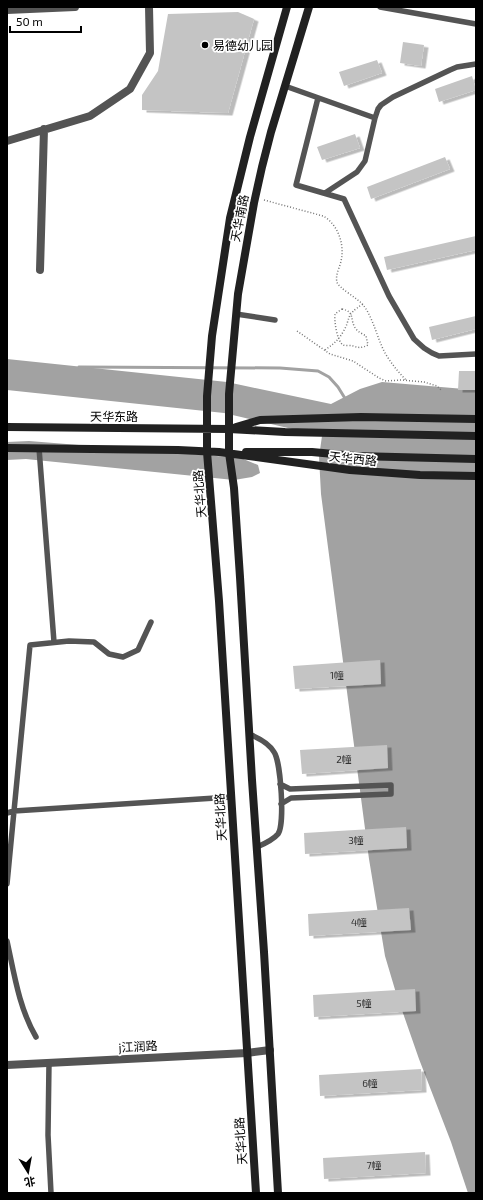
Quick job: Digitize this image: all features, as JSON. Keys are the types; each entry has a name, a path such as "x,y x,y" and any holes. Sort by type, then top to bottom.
{"main road":[{"name":"天华南路","path":"207,440 207,396 212,336 230,218 237,183 287,7"},
{"name":"天华南路","path":"229,453 229,394 236,314 245,247 262,167 309,7"},
{"name":"天华西路","path":"229,429 260,420 361,418 476,419"},
{"name":"天华东路","path":"7,427 220,429"},
{"name":"天华西路","path":"220,429 285,432 476,436"},
{"name":"天华北路","path":"207,440 219,601 246,1053 256,1193"},
{"path":"7,448 207,452"},
{"name":"天华西路","path":"229,453 260,451 312,452 355,456 476,459"},
{"name":"天华西路","path":"207,452 229,453 350,470 420,475 476,476"},
{"path":"229,453 235,503 278,1193"}],"street":[{"path":"7,10 75,7"},
{"path":"140,7 152,7"},
{"path":"7,141 90,116 130,89 150,53 149,7"},
{"path":"40,270 44,129"},
{"name":"j江润路","path":"7,1065 246,1053 270,1050"}],"lane":[{"path":"380,7 476,24"},
{"path":"325,193 357,172 365,161 375,118 381,105 393,97 450,70 457,67 476,64"},
{"path":"285,86 375,118"},
{"path":"318,98 296,185 344,199 389,296 414,338 424,348 432,354 439,356 476,354"},
{"path":"236,314 275,320"},
{"path":"39,448 54,642"},
{"path":"7,884 30,645 69,641 94,642 109,654 123,657 138,650 151,622"},
{"path":"249,734 262,740 275,752 280,784 281,824 277,835 271,840 257,847"},
{"path":"280,784 290,789 391,785 391,794 291,798 281,804"},
{"path":"7,813 14,811 231,797"},
{"path":"7,941 16,986 29,1026 36,1037"},
{"path":"49,1063 48,1135 51,1193"}],"path":[{"path":"255,198 323,216 330,220 338,231 342,251 342,260 337,276 337,282 339,286 363,304 373,322 385,352 396,370 406,380"},
{"path":"325,350 336,342 344,331 348,317 352,311 363,304"},
{"path":"342,309 351,313 356,329 366,336 368,345 362,348 343,345 338,339 335,314 342,309"},
{"path":"297,331 337,357 353,361 386,381 406,380 430,383 437,386 441,390"}],"shaded area":[{"path":"7,359 227,382 331,404 360,389 382,382 476,390 476,1193 468,1193 451,1142 419,1059 385,956 369,859 321,494 319,457 322,436 224,413 7,390"},
{"path":"29,441 241,458 258,465 260,473 252,477 234,480 26,459 7,460 7,442"}],"building":[{"name":"易德幼儿园","path":"238,12 254,19 228,113 142,110 142,95 158,71 168,14"},
{"path":"403,42 424,45 421,66 400,63"},
{"path":"377,60 382,73 344,86 339,72"},
{"path":"472,76 476,90 439,102 435,89"},
{"path":"355,134 360,148 322,160 317,147"},
{"path":"445,157 450,169 371,199 367,187"},
{"path":"476,236 476,250 387,270 384,257"},
{"path":"476,316 476,329 432,340 429,327"},
{"path":"459,371 476,371 476,390 458,390"},
{"path":"380,660 381,684 295,689 293,666"},
{"path":"387,745 388,768 302,774 300,750"},
{"path":"406,827 407,848 305,854 304,833"},
{"path":"409,908 411,930 309,936 308,914"},
{"path":"415,989 416,1011 314,1017 313,995"},
{"path":"421,1069 422,1090 320,1096 319,1075"},
{"path":"425,1152 426,1173 324,1179 323,1158"}],"waterway":[{"path":"79,367 280,368 318,371 329,377 338,387 346,400"}],"place":[{"name":"易德幼儿园","path":"205,45"}]}
